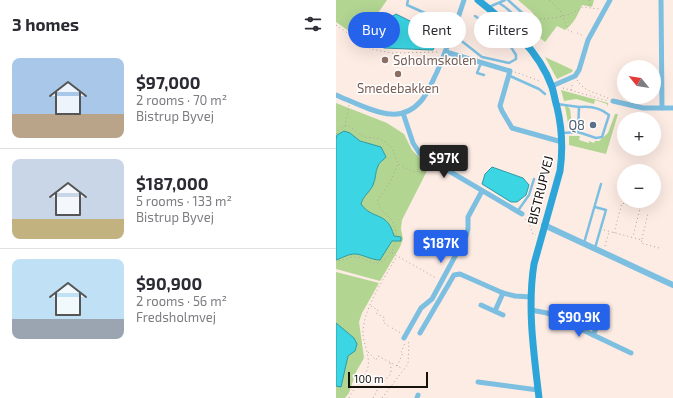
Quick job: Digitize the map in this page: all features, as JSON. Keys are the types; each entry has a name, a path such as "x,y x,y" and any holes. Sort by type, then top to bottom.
{"main road":[{"name":"BISTRUPVEJ","path":"478,0 493,12"},
{"name":"BISTRUPVEJ","path":"529,48 539,61 552,86 562,134 560,171 534,264 531,297 539,398"}],"street":[{"path":"460,12 464,0"},
{"path":"552,86 573,77 579,70 590,37 610,0"},
{"path":"660,0 662,108"},
{"path":"336,95 380,113 403,113 411,109 422,100 448,48"},
{"path":"446,52 481,62 510,73 500,106 512,128 562,142"},
{"path":"613,101 643,108 673,108"},
{"path":"403,113 412,143 420,154 431,162 519,213"},
{"path":"405,337 421,308 432,299 466,236 468,229 468,217 482,191"},
{"path":"544,225 673,285"},
{"path":"420,333 454,275 460,274 503,293 515,296 531,297"},
{"path":"495,311 503,293"},
{"path":"481,305 503,315"},
{"path":"531,310 547,313 631,354"},
{"path":"593,335 602,316"},
{"path":"478,382 538,390"}],"lane":[{"path":"408,0 407,5 423,12"},
{"path":"487,7 505,0"},
{"path":"508,0 521,12"},
{"path":"498,3 510,12"},
{"path":"466,44 482,57 509,63 516,59 516,55 512,48"},
{"path":"397,60 442,61"},
{"path":"481,62 477,73 484,75"},
{"path":"510,73 539,88 545,94"},
{"path":"556,104 579,107 586,106 604,111 609,115 602,137 596,138 578,132 562,134"},
{"path":"578,132 579,107"},
{"path":"519,213 529,196 534,179"},
{"path":"584,244 601,184"},
{"path":"595,207 606,210 595,249"}],"path":[{"path":"549,0 560,10 568,30 572,32"},
{"path":"589,0 590,9"},
{"path":"542,18 562,16 576,12 582,7 590,9 606,9"},
{"path":"336,25 371,49 392,53 446,52"},
{"path":"577,34 590,37"},
{"path":"510,73 540,81"},
{"path":"570,90 573,83 573,77"},
{"path":"573,77 580,86 587,91 613,101"},
{"path":"563,88 607,101 613,101"},
{"path":"336,134 344,126 350,101"},
{"path":"344,126 353,127 364,136 382,140 392,148 398,164 408,170 416,172 426,169 431,162"},
{"path":"337,261 355,256 378,263 391,253 396,243 395,227 392,220 381,210 378,202 379,196 390,182 398,164"},
{"path":"614,233 621,208"},
{"path":"633,237 640,208"},
{"path":"519,213 530,226 533,234 541,237"},
{"path":"648,213 640,243 659,248"},
{"path":"601,229 642,240"},
{"path":"603,252 609,231"},
{"path":"391,253 442,281"},
{"path":"349,398 365,376 368,366 368,352 363,336 364,321 370,306 397,256"},
{"path":"370,306 378,310 376,313 385,318 383,322 390,326"},
{"path":"392,328 405,337"},
{"path":"382,398 408,364 409,343 406,341 401,352 403,353 397,366"},
{"path":"368,352 376,360 378,356 403,370"},
{"path":"374,398 382,383 392,371 390,363"}],"green space":[{"path":"336,0 387,0 379,12 348,12 348,30 336,22"},
{"path":"518,0 594,0 592,7 582,5 568,28 565,30 557,26 545,42 542,40 542,12 531,11"},
{"path":"545,57 573,70 572,72 557,79"},
{"path":"561,90 608,103 608,107 607,104 595,100 594,104 576,99 564,101"},
{"path":"336,103 387,123 404,134 412,150 422,160 430,165 402,220 401,229 403,239 400,247 380,281 336,269"},
{"path":"565,106 570,109 572,126 569,129"},
{"path":"615,114 617,114 606,154 569,145 569,136 580,136 579,140 594,143 595,141 599,141 608,133"},
{"path":"336,272 379,283 362,313 359,322 364,358 356,372 349,393 345,398 336,398"}],"water":[{"path":"400,16 408,20 408,48 434,48 433,50 384,48 400,48"},
{"path":"344,131 350,133 360,141 381,147 386,157 380,162 376,171 373,185 361,204 370,213 388,222 394,236 401,237 401,241 392,241 380,260 355,254 347,255 336,260 336,139 337,135"},
{"path":"492,167 523,178 529,185 526,195 517,202 511,202 482,184 485,174"},
{"path":"336,323 354,338 357,344 355,351 348,356 341,387 336,386"}],"place":[{"name":"Søholmskolen","path":"385,60"},
{"name":"Smedebakken","path":"398,74"},
{"name":"Q8","path":"593,125"}]}
